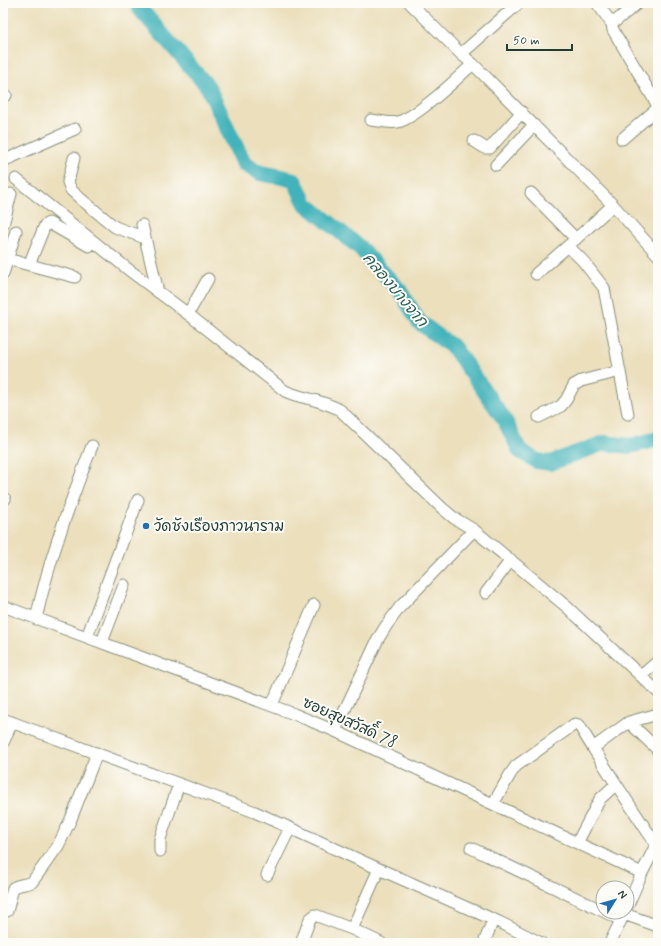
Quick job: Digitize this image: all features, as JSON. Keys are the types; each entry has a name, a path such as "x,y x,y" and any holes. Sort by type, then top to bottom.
{"street":[{"path":"410,3 522,112 613,205 658,254"},
{"path":"597,3 612,24 617,39 658,107 622,139"},
{"path":"612,24 638,3"},
{"path":"461,54 515,4"},
{"path":"371,120 388,123 406,119 431,101 473,64"},
{"path":"474,141 485,148 490,148 522,112"},
{"path":"496,165 534,125"},
{"path":"3,161 75,129"},
{"path":"74,158 68,182 71,190 115,227 145,238"},
{"path":"16,179 285,391 330,404 340,410 442,508 454,518 474,530 567,607 658,692"},
{"path":"531,193 572,243 583,261 604,288 628,414"},
{"path":"3,222 8,196"},
{"path":"536,274 613,205"},
{"path":"29,265 45,225 49,223 89,246"},
{"path":"142,225 158,292"},
{"path":"3,236 15,236 3,274"},
{"path":"8,259 75,278"},
{"path":"188,314 208,279"},
{"path":"539,417 561,406 574,385 581,381 620,371"},
{"path":"36,619 47,574 92,446"},
{"path":"87,637 138,500"},
{"path":"335,731 378,639 386,626 400,607 474,530"},
{"path":"486,593 511,560"},
{"path":"102,642 124,585"},
{"path":"272,705 314,604"},
{"name":"ซอยสุขสวัสดิ์ 78","path":"3,606 272,705 335,731 642,873"},
{"path":"641,676 658,661"},
{"path":"593,748 629,722 658,714"},
{"path":"3,744 8,720 255,812 541,943"},
{"path":"629,722 658,750"},
{"path":"493,804 516,766 575,724 579,725 655,843 655,847 635,889"},
{"path":"7,911 13,888 32,882 58,846 71,819 97,753"},
{"path":"160,852 160,839 179,784"},
{"path":"577,843 600,799 616,784"},
{"path":"267,875 290,828"},
{"path":"471,848 595,908"},
{"path":"352,929 379,869"},
{"path":"301,943 310,919 316,915 352,929 381,943"},
{"path":"635,917 658,926"},
{"path":"484,943 493,920"},
{"path":"610,943 621,920"}],"waterway":[{"name":"คลองบางจาก","path":"138,3 140,9 208,87 244,164 260,173 294,180 306,204 359,247 401,292 419,322 454,348 504,419 520,451 537,461 550,463 604,443 630,446 658,439"}],"place":[{"name":"วัดชังเรืองภาวนาราม","path":"146,526"}]}
